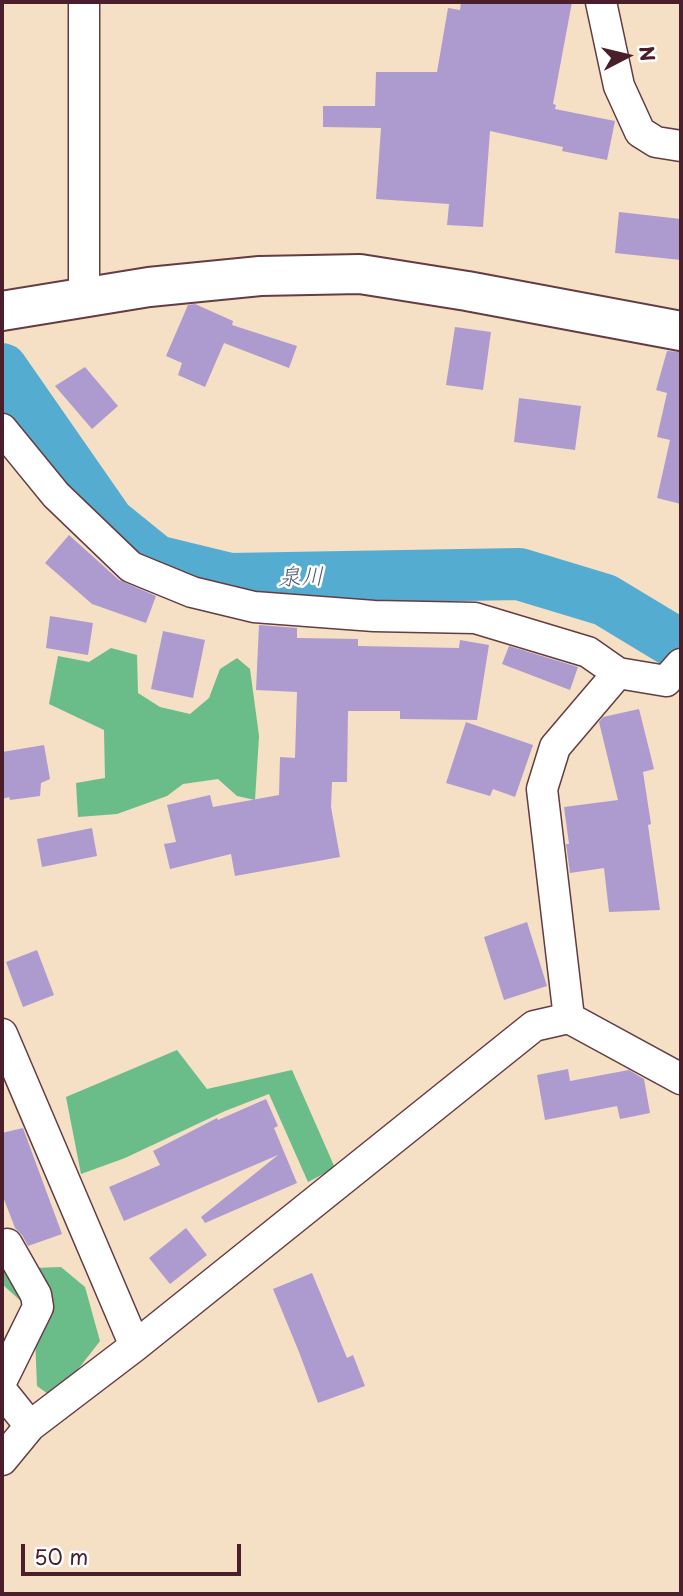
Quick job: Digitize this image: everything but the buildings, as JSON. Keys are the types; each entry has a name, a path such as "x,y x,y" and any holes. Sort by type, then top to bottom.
{"street":[{"path":"84,2 84,298"},
{"path":"601,2 619,86 640,132 656,142 681,146"},
{"path":"5,308 149,287 260,276 360,274 681,331"},
{"path":"2,429 56,495 131,567 192,592 254,607 374,616 475,618 588,652 618,673 674,673"},
{"path":"569,1018 542,789 555,747 618,673"},
{"path":"2,1460 30,1426 135,1346 534,1026 569,1018 681,1079"},
{"path":"2,1034 135,1346"},
{"path":"2,1380 37,1307 36,1295 7,1244"},
{"path":"2,1391 30,1426"}],"green space":[{"path":"111,648 137,655 138,693 160,707 190,714 209,698 220,669 237,658 250,669 259,736 255,800 237,796 218,779 183,784 167,796 117,814 78,817 76,783 105,778 104,730 49,704 58,656 89,662"},
{"path":"177,1050 207,1089 292,1070 335,1168 308,1182 269,1094 225,1111 125,1158 81,1174 66,1097"},
{"path":"2,1229 9,1248 33,1268 61,1267 85,1287 100,1341 55,1399 37,1386 34,1313 2,1284"}],"waterway":[{"name":"泉川","path":"2,369 109,523 156,561 230,579 519,574 605,600 681,646"}]}
